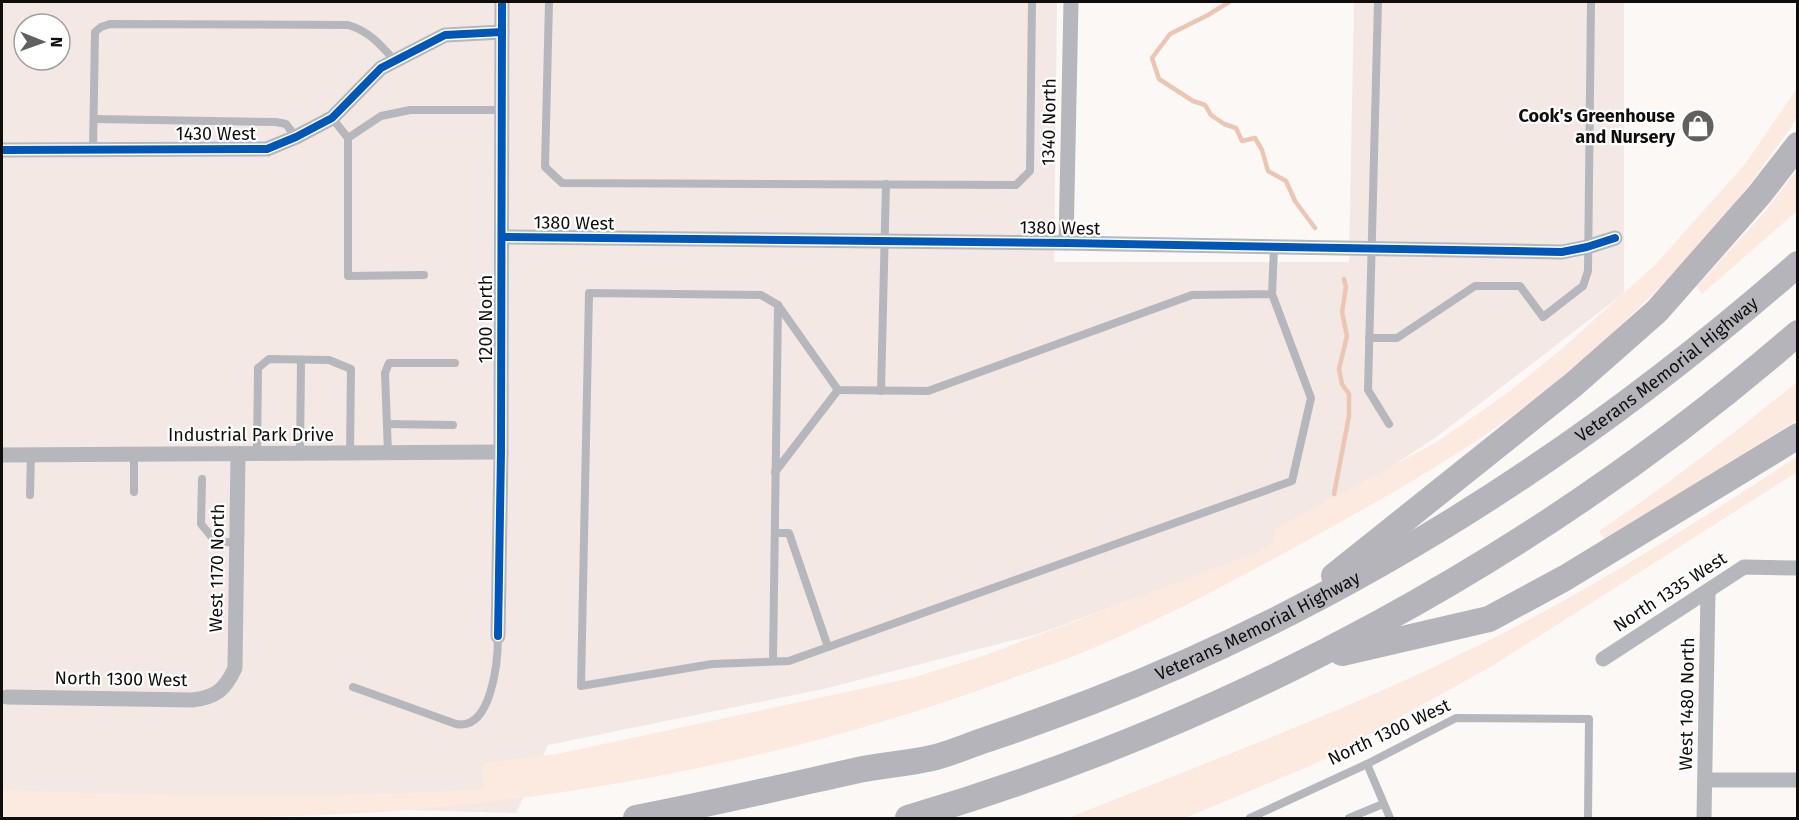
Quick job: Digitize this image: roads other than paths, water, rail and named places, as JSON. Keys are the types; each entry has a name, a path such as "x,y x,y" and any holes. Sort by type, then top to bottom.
{"highway":[{"path":"1290,612 1573,385 1657,311 1759,195 1797,145"},
{"name":"Veterans Memorial Highway","path":"636,819 857,770 933,758 1116,692 1192,659 1290,612 1382,563 1462,516 1577,440 1700,348 1797,264"},
{"path":"908,819 1093,756 1216,704 1306,661 1448,583 1568,508 1674,433 1797,333"},
{"path":"1306,661 1489,619 1564,578 1797,436"}],"street":[{"name":"1200 North","path":"498,636 501,452 502,2"},
{"name":"1340 North","path":"1066,243 1071,2"},
{"name":"1430 West","path":"2,150 267,148 296,137 332,118 381,68 445,35 502,32"},
{"name":"1380 West","path":"501,237 1066,243 1562,252 1587,248 1615,238"},
{"name":"Industrial Park Drive","path":"2,455 501,452"},
{"name":"West 1170 North","path":"229,682 235,668 238,454"},
{"name":"North 1335 West","path":"1603,659 1744,567 1797,568"},
{"name":"West 1480 North","path":"1704,819 1708,591"},
{"name":"North 1300 West","path":"7,697 192,700 209,698 229,682"},
{"path":"1705,780 1797,780"}],"lane":[{"path":"549,2 545,167 562,183 886,184 1016,184 1030,171 1032,2"},
{"path":"1378,2 1368,390 1389,424"},
{"path":"1369,338 1397,338 1475,286 1520,286 1543,317 1583,286 1588,271 1591,2"},
{"path":"93,150 96,32 100,27 110,24 348,25 362,29 376,40 395,61"},
{"path":"348,138 381,116 410,111 502,110"},
{"path":"332,118 348,138 348,276 424,275"},
{"path":"93,119 276,122 286,124 296,137"},
{"path":"881,391 886,184"},
{"path":"838,390 777,305 761,295 589,293 581,686 712,664 789,661 1292,481 1311,398 1272,294 1274,248"},
{"path":"838,390 928,392 1191,294 1272,294"},
{"path":"773,661 777,305"},
{"path":"257,454 258,368 269,360 330,360 351,369 350,453"},
{"path":"300,454 301,360"},
{"path":"388,453 385,373 389,363 454,363"},
{"path":"775,472 838,390"},
{"path":"387,424 453,425"},
{"path":"30,495 31,455"},
{"path":"134,455 134,492"},
{"path":"202,479 201,524 215,541 237,543"},
{"path":"775,533 789,533 828,647"},
{"path":"353,687 464,726 471,723 483,709 494,683 498,636"},
{"name":"North 1300 West","path":"1250,819 1367,764 1456,718 1589,719 1588,819"},
{"path":"1367,764 1390,819"},
{"path":"1349,819 1383,804"}],"waterway":[{"path":"1229,2 1170,34 1152,58 1159,79 1193,101 1205,105 1211,115 1224,124 1236,128 1242,141 1255,138 1262,150 1268,171 1286,181 1295,201 1315,228"},
{"path":"1334,494 1349,416 1349,394 1342,384 1339,369 1347,336 1342,312 1346,287 1344,279"}],"place":[{"name":"Cook's Greenhouse and Nursery","path":"1698,126"}]}
